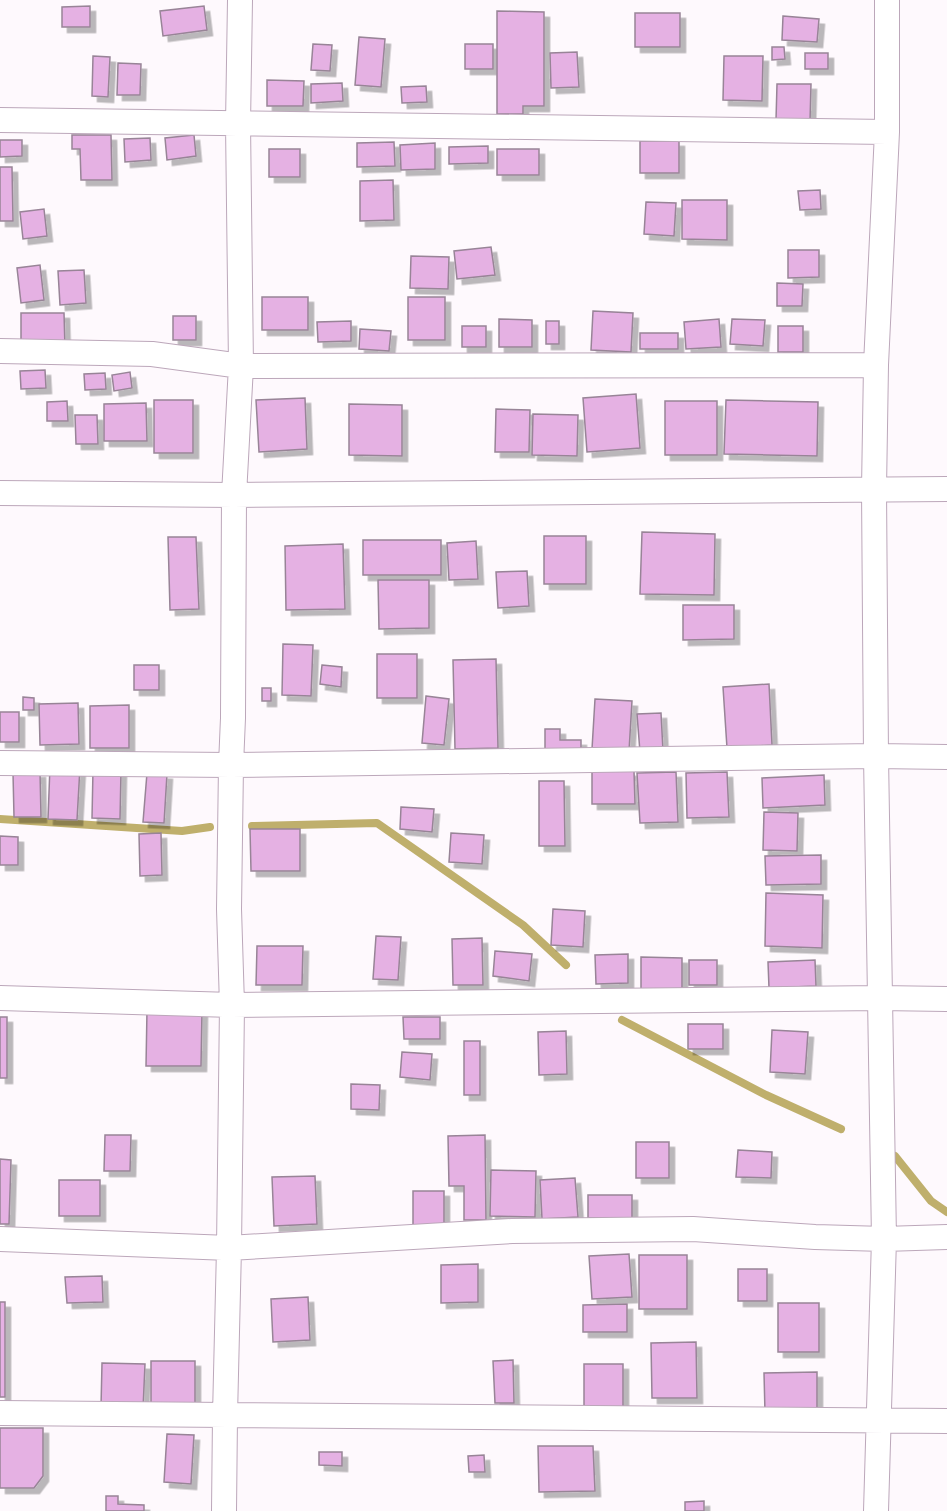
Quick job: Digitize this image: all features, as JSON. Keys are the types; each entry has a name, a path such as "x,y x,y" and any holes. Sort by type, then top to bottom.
{"street":[{"path":"224,1511 232,1005 229,909 234,495 241,366 238,124 240,0"},
{"path":"876,1511 884,1239 874,489 876,365 887,132 887,0"},
{"path":"0,120 887,132"},
{"path":"0,351 152,354 241,366 876,365"},
{"path":"0,493 234,495 947,489"},
{"path":"0,763 231,765 947,757"},
{"path":"0,998 232,1005 947,999"},
{"path":"0,1239 229,1248 524,1230 693,1229 815,1237 884,1239 947,1237"},
{"path":"0,1413 947,1420"}],"building":[{"path":"90,6 90,27 62,27 62,7"},
{"path":"204,6 207,30 163,36 160,11"},
{"path":"497,11 544,12 544,106 523,106 523,114 497,114"},
{"path":"635,13 680,13 680,47 635,47"},
{"path":"783,16 819,19 817,42 782,40"},
{"path":"359,37 385,39 381,87 355,85"},
{"path":"313,44 332,45 330,71 311,70"},
{"path":"465,44 493,44 493,69 465,69"},
{"path":"772,47 784,47 785,59 772,60"},
{"path":"577,52 579,87 551,88 550,53"},
{"path":"805,53 828,53 828,69 805,69"},
{"path":"93,56 110,57 108,97 92,96"},
{"path":"724,56 763,56 762,101 723,100"},
{"path":"118,63 141,64 140,95 117,95"},
{"path":"267,80 304,81 303,106 267,106"},
{"path":"342,83 343,101 311,103 311,84"},
{"path":"777,84 811,84 810,121 776,120"},
{"path":"426,86 427,102 402,103 401,87"},
{"path":"72,135 111,135 112,180 81,180 80,149 72,149"},
{"path":"194,135 196,156 167,160 165,138"},
{"path":"150,138 151,160 125,162 124,139"},
{"path":"0,140 22,140 22,156 0,157"},
{"path":"640,141 679,141 679,173 640,173"},
{"path":"394,142 395,166 357,167 357,143"},
{"path":"435,143 435,169 401,170 400,145"},
{"path":"488,146 488,163 449,164 449,147"},
{"path":"269,149 300,149 300,177 269,177"},
{"path":"497,149 539,149 539,175 497,175"},
{"path":"0,167 12,167 13,221 0,221"},
{"path":"393,180 394,220 360,221 360,181"},
{"path":"820,190 821,209 800,210 798,191"},
{"path":"682,200 727,200 727,240 682,239"},
{"path":"646,202 676,203 674,236 644,234"},
{"path":"44,209 47,236 23,239 20,212"},
{"path":"491,247 495,275 457,279 454,251"},
{"path":"788,250 819,250 819,277 788,278"},
{"path":"411,256 449,257 448,289 410,288"},
{"path":"40,265 44,300 21,303 17,268"},
{"path":"84,270 86,303 60,305 58,271"},
{"path":"777,283 803,284 802,306 777,306"},
{"path":"262,297 308,297 308,330 262,330"},
{"path":"408,297 445,297 445,340 408,340"},
{"path":"593,311 633,313 631,352 591,350"},
{"path":"21,313 64,313 65,348 21,349"},
{"path":"173,316 196,316 196,340 173,340"},
{"path":"499,319 532,320 532,347 499,347"},
{"path":"719,319 721,347 686,349 684,322"},
{"path":"732,319 765,320 763,346 730,344"},
{"path":"351,321 351,341 318,342 317,322"},
{"path":"546,321 559,321 559,344 546,344"},
{"path":"462,326 486,326 486,347 462,347"},
{"path":"778,326 803,326 803,352 778,352"},
{"path":"360,329 391,331 389,351 359,349"},
{"path":"640,333 678,333 678,349 640,349"},
{"path":"45,370 46,388 21,389 20,371"},
{"path":"130,372 132,388 114,391 112,375"},
{"path":"105,373 106,389 85,390 84,374"},
{"path":"636,394 640,448 587,452 583,398"},
{"path":"305,398 307,449 259,452 256,400"},
{"path":"154,400 193,400 193,453 154,453"},
{"path":"726,400 818,402 817,456 724,454"},
{"path":"67,401 68,421 47,421 47,402"},
{"path":"665,401 717,401 717,455 665,455"},
{"path":"146,403 147,441 104,441 104,404"},
{"path":"349,404 402,405 402,456 349,455"},
{"path":"496,409 530,410 529,452 495,452"},
{"path":"533,414 578,415 577,456 532,455"},
{"path":"75,415 97,415 98,444 76,444"},
{"path":"642,532 715,534 714,595 640,594"},
{"path":"544,536 586,536 586,584 544,584"},
{"path":"168,537 196,537 199,609 170,610"},
{"path":"363,540 441,540 441,575 363,575"},
{"path":"476,541 478,579 449,580 447,543"},
{"path":"343,544 345,609 286,610 285,546"},
{"path":"527,571 529,606 498,608 496,572"},
{"path":"378,580 429,580 429,628 379,629"},
{"path":"683,605 734,605 734,639 683,640"},
{"path":"283,644 313,645 311,696 282,695"},
{"path":"377,654 417,654 417,698 377,698"},
{"path":"496,659 498,748 455,749 453,660"},
{"path":"134,665 159,665 159,690 134,690"},
{"path":"322,665 342,667 341,687 320,684"},
{"path":"769,684 772,745 727,748 723,687"},
{"path":"262,688 271,688 271,701 262,701"},
{"path":"426,696 449,699 444,745 422,743"},
{"path":"23,697 34,698 34,710 23,710"},
{"path":"595,699 632,701 629,751 592,749"},
{"path":"78,703 79,744 40,745 39,704"},
{"path":"129,705 129,748 90,748 90,706"},
{"path":"0,712 19,712 19,742 0,742"},
{"path":"661,713 663,751 640,752 637,714"},
{"path":"545,729 560,729 560,740 581,740 581,754 545,754"},
{"path":"50,766 80,767 77,820 48,819"},
{"path":"93,770 121,771 120,819 92,818"},
{"path":"592,771 634,771 635,804 592,804"},
{"path":"40,772 41,817 14,817 13,773"},
{"path":"676,772 678,822 640,823 637,773"},
{"path":"727,772 729,817 687,818 686,773"},
{"path":"147,773 167,774 164,823 143,822"},
{"path":"824,775 825,805 763,808 762,778"},
{"path":"539,781 564,781 565,846 539,846"},
{"path":"401,807 434,809 432,832 400,829"},
{"path":"764,812 798,813 797,851 763,850"},
{"path":"250,829 300,829 300,871 251,871"},
{"path":"161,833 162,875 140,876 139,834"},
{"path":"451,833 484,835 482,864 449,862"},
{"path":"0,836 18,837 18,865 0,865"},
{"path":"821,855 821,884 766,885 765,856"},
{"path":"766,893 823,895 822,948 765,946"},
{"path":"553,909 585,911 583,947 551,945"},
{"path":"376,936 401,937 398,980 373,979"},
{"path":"482,938 483,985 453,985 452,939"},
{"path":"257,946 303,946 302,985 256,985"},
{"path":"495,951 532,954 529,981 493,976"},
{"path":"628,954 628,983 596,984 595,955"},
{"path":"641,957 682,958 682,990 641,989"},
{"path":"689,960 717,960 717,985 689,985"},
{"path":"815,960 816,986 769,988 768,962"},
{"path":"147,1010 202,1010 201,1066 146,1066"},
{"path":"0,1017 7,1017 7,1078 0,1078"},
{"path":"403,1017 440,1017 440,1039 404,1039"},
{"path":"688,1024 723,1024 723,1049 688,1049"},
{"path":"772,1030 808,1032 805,1074 770,1072"},
{"path":"566,1031 567,1074 539,1075 538,1032"},
{"path":"464,1041 480,1041 480,1095 464,1095"},
{"path":"402,1052 432,1054 430,1080 400,1077"},
{"path":"351,1084 380,1085 379,1110 351,1109"},
{"path":"105,1135 131,1135 130,1171 104,1171"},
{"path":"485,1135 486,1220 464,1220 464,1186 449,1186 448,1136"},
{"path":"636,1142 669,1142 669,1178 636,1178"},
{"path":"738,1150 772,1152 771,1178 736,1177"},
{"path":"0,1159 11,1160 9,1224 0,1224"},
{"path":"491,1170 536,1171 535,1217 490,1216"},
{"path":"315,1176 317,1224 274,1226 272,1177"},
{"path":"575,1178 578,1217 542,1219 540,1180"},
{"path":"59,1180 100,1180 100,1216 59,1216"},
{"path":"413,1191 444,1191 444,1225 413,1225"},
{"path":"588,1195 632,1195 632,1218 588,1218"},
{"path":"629,1254 632,1297 592,1299 589,1256"},
{"path":"639,1255 687,1255 687,1309 639,1309"},
{"path":"478,1264 478,1302 441,1303 441,1265"},
{"path":"738,1269 767,1269 767,1301 738,1301"},
{"path":"102,1276 103,1302 67,1303 65,1277"},
{"path":"308,1297 310,1340 273,1342 271,1299"},
{"path":"0,1302 5,1302 5,1397 0,1397"},
{"path":"778,1303 819,1303 819,1352 778,1352"},
{"path":"627,1304 627,1332 583,1332 583,1305"},
{"path":"696,1342 697,1398 652,1398 651,1343"},
{"path":"513,1360 514,1403 495,1403 493,1361"},
{"path":"151,1361 195,1361 195,1403 151,1403"},
{"path":"102,1363 145,1364 143,1409 101,1407"},
{"path":"584,1364 623,1364 623,1412 584,1412"},
{"path":"817,1372 817,1412 765,1413 764,1373"},
{"path":"0,1428 43,1428 43,1476 34,1488 0,1488"},
{"path":"167,1434 194,1435 191,1484 164,1482"},
{"path":"538,1446 593,1446 595,1491 539,1492"},
{"path":"319,1452 342,1452 342,1466 319,1465"},
{"path":"484,1455 485,1472 469,1472 468,1456"},
{"path":"106,1496 118,1496 118,1504 144,1505 144,1511 106,1511"},
{"path":"704,1501 704,1511 685,1511 685,1502"}],"waterway":[{"path":"0,819 182,831 210,827"},
{"path":"252,826 377,823 523,925 566,965"},
{"path":"622,1020 766,1095 841,1129"},
{"path":"895,1156 931,1201 947,1212"}]}
